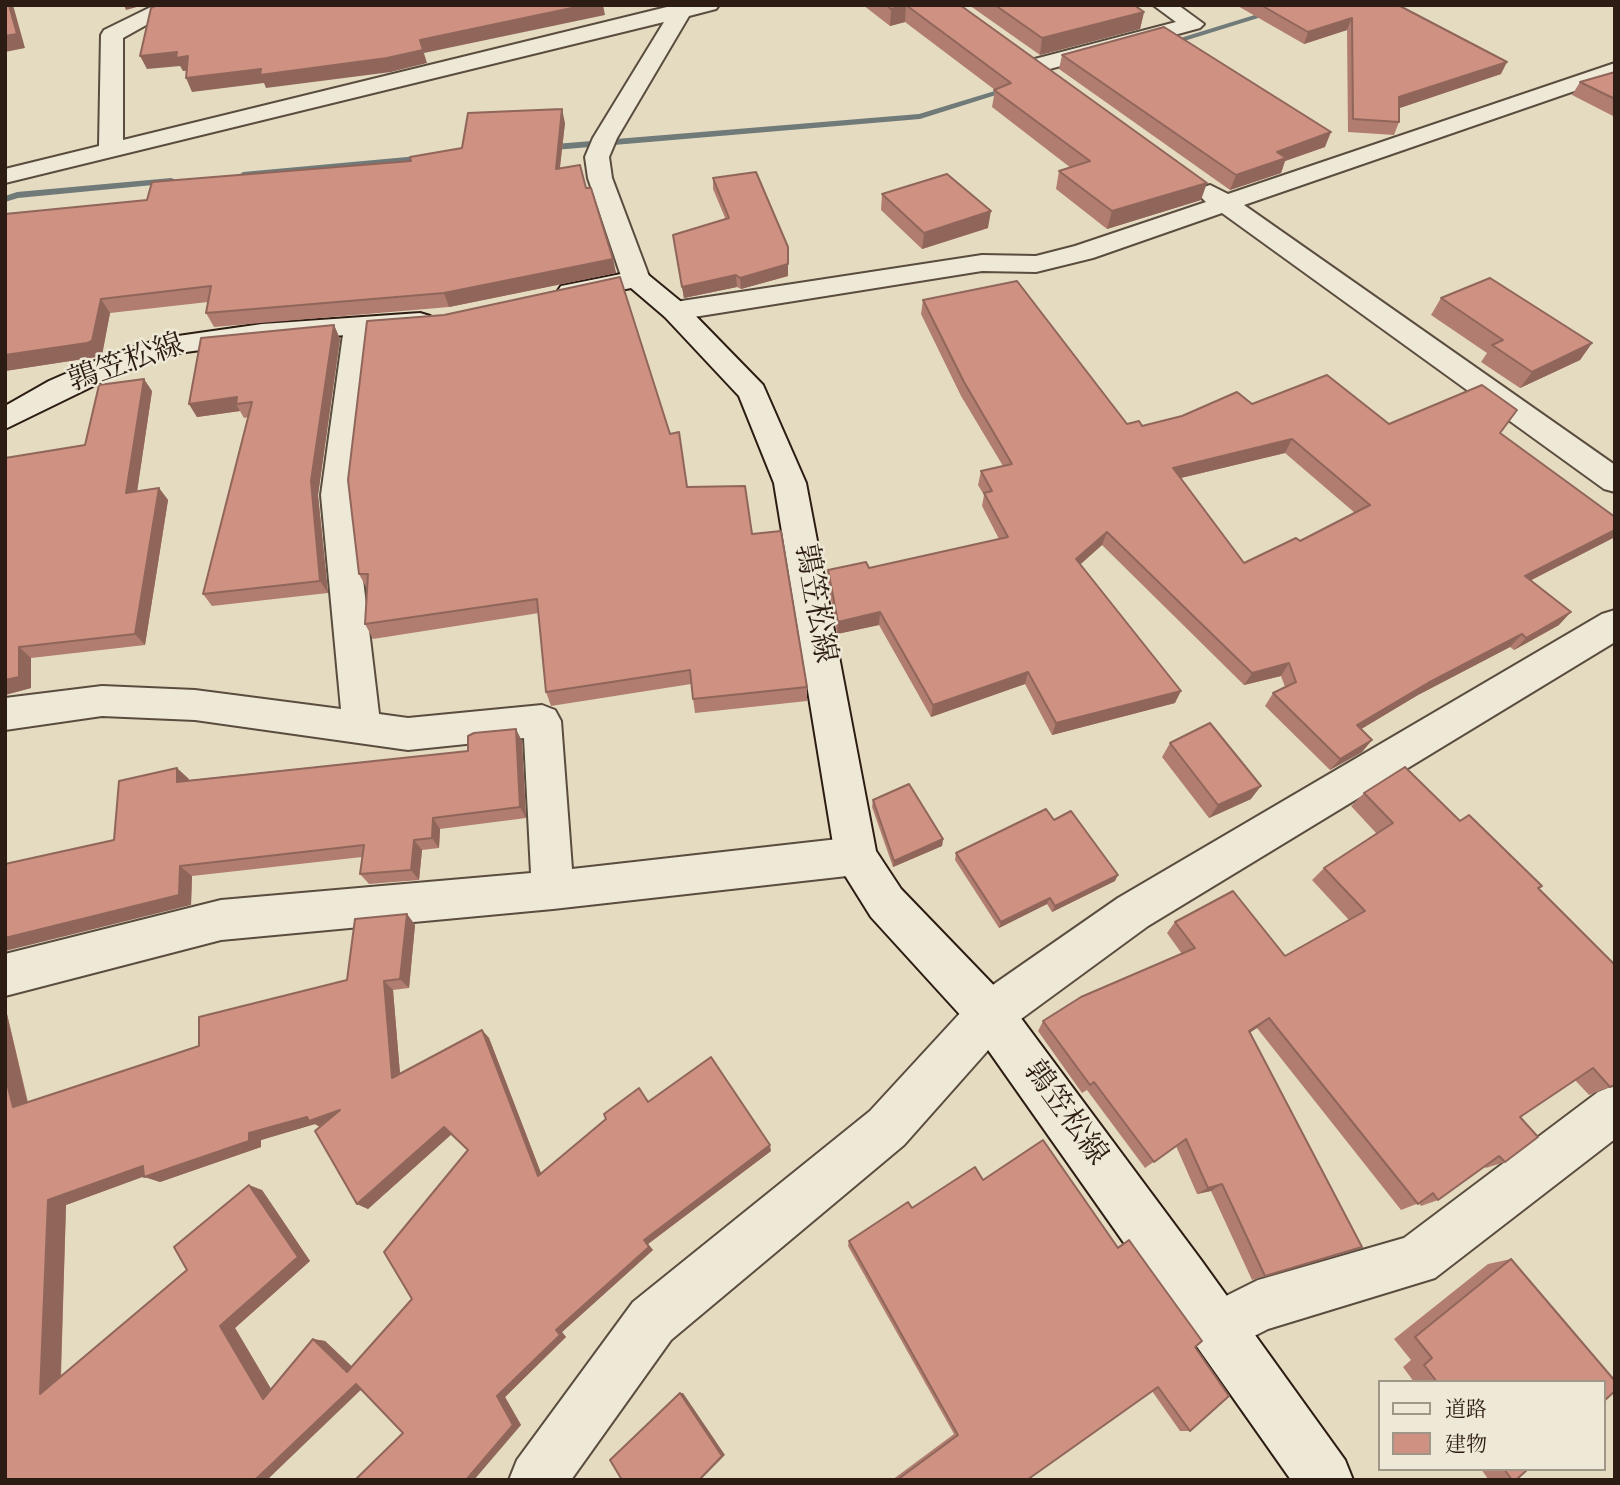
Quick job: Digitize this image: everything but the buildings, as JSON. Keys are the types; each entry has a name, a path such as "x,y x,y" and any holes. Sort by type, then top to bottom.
{"street":[{"path":"111,150 112,35 172,5"},
{"path":"5,176 683,9 709,5"},
{"path":"1035,66 1193,24 1163,5"},
{"path":"536,300 636,279 600,178 601,147 683,9"},
{"path":"1013,51 1057,82"},
{"path":"675,311 982,263 1036,264 1084,252 1615,70"},
{"path":"1193,180 1615,481"},
{"name":"鶉笠松線","path":"636,279 675,311 752,392 790,483 856,856 886,903 990,1014 1219,1328 1325,1480"},
{"name":"鶉笠松線","path":"5,419 60,388 114,364 174,344 262,333 449,319"},
{"path":"358,327 337,495 362,729"},
{"path":"537,1480 652,1321 887,1128 990,1014 1133,912 1615,624"},
{"path":"5,714 102,701 195,705 408,734 542,721 553,890"},
{"path":"5,975 221,919 553,890 856,856"},
{"path":"1219,1328 1258,1306 1418,1260 1615,1109"}],"waterway":[{"path":"1165,44 1296,5"},
{"path":"543,148 920,116 1011,89"},
{"path":"243,175 429,158"},
{"path":"5,199 17,195 171,181"}]}
